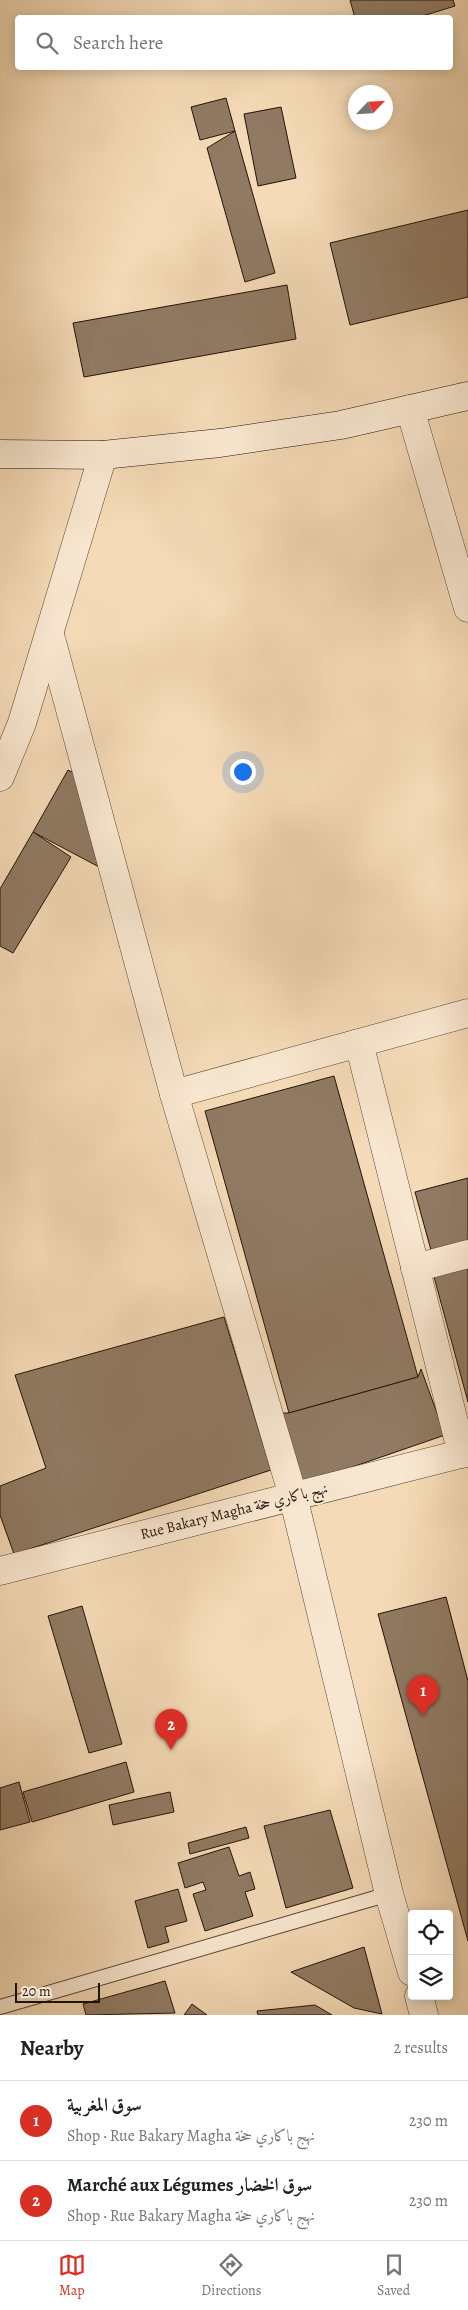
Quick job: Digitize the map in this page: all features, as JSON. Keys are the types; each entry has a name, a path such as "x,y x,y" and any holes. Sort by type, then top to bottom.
{"street":[{"path":"0,454 103,455 220,443 341,425 468,396"},
{"path":"410,409 468,608"},
{"path":"0,777 22,723 103,455"},
{"path":"50,635 174,1094 293,1496 388,1894 408,1959"},
{"path":"174,1094 468,1013"},
{"path":"359,1043 465,1453"},
{"path":"416,1268 468,1254"},
{"name":"Rue Bakary Magha نهج باكاري حخة","path":"0,1571 465,1453"},
{"path":"420,2000 424,2015"}],"lane":[{"path":"0,2007 388,1894"}],"building":[{"path":"350,0 453,0 455,6 426,15 354,15"},
{"path":"226,98 235,131 200,140 191,107"},
{"path":"281,107 296,178 258,186 244,114"},
{"path":"235,131 275,273 245,282 207,148"},
{"path":"468,210 468,297 350,325 330,243"},
{"path":"287,285 296,339 84,377 73,323"},
{"path":"68,770 78,775 101,868 33,832"},
{"path":"33,832 71,857 13,953 0,946 0,889"},
{"path":"334,1076 418,1377 289,1413 205,1111"},
{"path":"468,1178 468,1244 432,1254 415,1192"},
{"path":"468,1268 468,1402 434,1277"},
{"path":"224,1317 271,1470 14,1554 0,1515 0,1486 46,1468 15,1375"},
{"path":"421,1369 445,1435 303,1484 278,1413 289,1413 418,1377"},
{"path":"446,1597 468,1681 468,1941 378,1614"},
{"path":"82,1606 122,1744 89,1753 48,1616"},
{"path":"126,1762 134,1792 32,1822 23,1792"},
{"path":"19,1782 30,1822 0,1830 0,1788"},
{"path":"170,1792 174,1812 113,1825 109,1805"},
{"path":"330,1810 353,1888 286,1908 264,1826"},
{"path":"246,1827 249,1838 190,1854 188,1843"},
{"path":"229,1847 239,1876 250,1872 255,1889 245,1892 253,1916 205,1931 193,1894 206,1890 203,1882 185,1888 178,1863"},
{"path":"178,1889 187,1921 165,1927 169,1942 148,1948 135,1901"},
{"path":"364,1947 382,2014 354,2008 291,1972"},
{"path":"165,1981 175,2013 86,2015 83,2004"},
{"path":"192,2004 207,2015 184,2015"},
{"path":"315,2005 332,2015 258,2015 257,2011"}],"place":[{"name":"سوق المغربية","path":"423,1716"},
{"name":"Marché aux Légumes سوق الخضار","path":"171,1750"}]}
